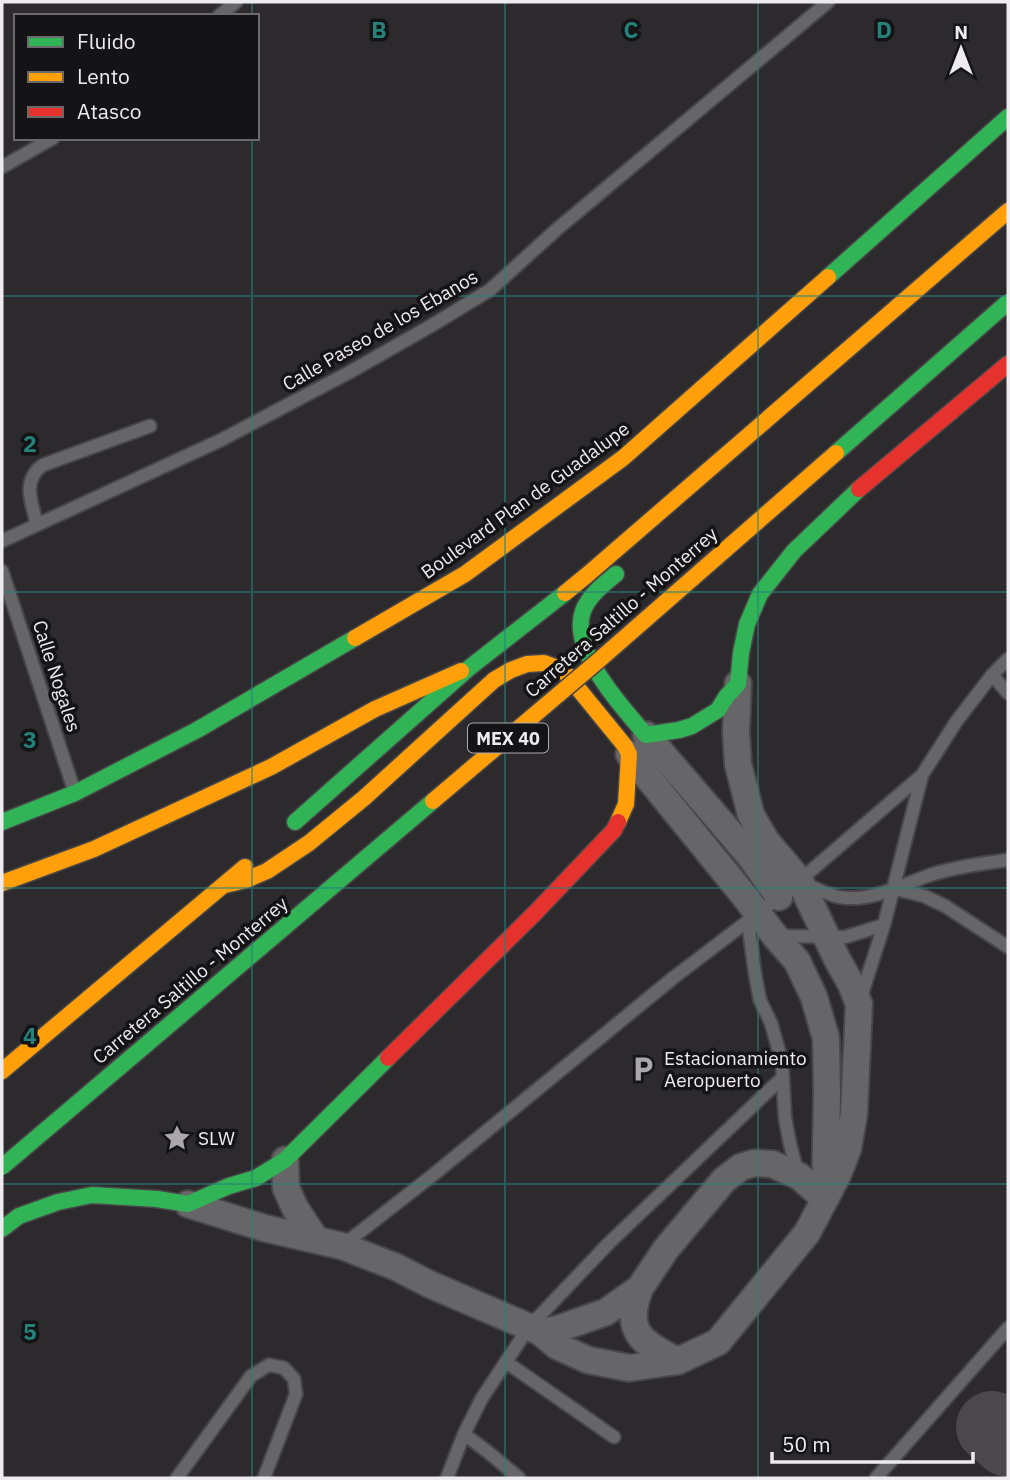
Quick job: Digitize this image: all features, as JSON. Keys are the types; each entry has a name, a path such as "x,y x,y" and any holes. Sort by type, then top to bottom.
{"main road":[{"name":"Boulevard Plan de Guadalupe","path":"2,822 75,793 197,730 465,574 623,458 1008,117"},
{"path":"286,830 469,668 587,575 1008,211"},
{"name":"Carretera Saltillo - Monterrey","path":"2,1167 598,661 1008,302"},
{"path":"225,885 267,871 309,843 364,798 494,680 513,668 530,663 551,664 563,670 625,746 638,745 705,719 718,710 738,684 741,653 751,614 760,594 794,551 859,489 1008,364"},
{"path":"2,1229 19,1216 58,1202 92,1195 157,1199 188,1205 229,1186 257,1178 285,1160 535,913 614,830 626,804 629,771 638,745 584,647 581,615 597,590 629,563"},
{"path":"2,883 94,849 259,773 375,709 469,668"},
{"path":"2,1071 256,858"}],"street":[{"path":"188,1205 264,1228 342,1246 396,1267 534,1330 557,1346 588,1360 629,1367 678,1361 718,1342 807,1233 838,1174 848,1148 854,1113 859,1004 826,938 790,889 751,815 738,764 738,684"},
{"path":"638,745 750,856 790,889"},
{"path":"638,745 753,918 775,936 797,961 814,997 826,1038 825,1199"},
{"path":"285,1160 286,1188 295,1209 316,1240"},
{"path":"678,1361 651,1348 639,1335 634,1323 633,1306 640,1288 666,1249 724,1180 741,1167 754,1163 772,1164 799,1176 825,1199"},
{"path":"534,1330 558,1329 606,1312 640,1288"}],"lane":[{"path":"221,14 236,2"},
{"name":"Calle Paseo de los Ebanos","path":"2,541 221,440 418,334 490,290 556,230 828,2"},
{"path":"2,167 49,140"},
{"path":"37,525 29,491 29,482 37,469 150,426"},
{"name":"Calle Nogales","path":"2,572 75,793"},
{"path":"342,1246 673,978 790,889 922,775 956,722 992,675 1008,659"},
{"path":"992,675 1008,693"},
{"path":"859,1004 894,889 922,775"},
{"path":"790,889 823,892 840,897 865,897 935,873 1008,860"},
{"path":"894,889 924,896 945,906 1008,947"},
{"path":"753,918 755,974 760,1000 777,1041 783,1077 785,1118 799,1176"},
{"path":"775,936 845,937 884,925"},
{"path":"447,1478 482,1398 506,1362 609,1243 783,1077"},
{"path":"876,1478 1008,1328"},
{"path":"506,1362 614,1437"},
{"path":"177,1478 251,1376 269,1365 284,1368 295,1379 296,1394 264,1478"},
{"path":"464,1434 519,1478"}],"taxiway":[{"path":"992,1427 1008,1441"}],"traffic: fast":[{"path":"828,277 1008,117"},
{"path":"836,453 1008,302"},
{"path":"616,574 593,595 583,611 581,626 590,660 612,694 646,735 692,726 718,710 738,684 747,624 760,594 794,551 859,489"},
{"path":"295,822 469,668 565,593"},
{"path":"2,822 75,793 197,730 355,638"},
{"path":"2,1167 433,801"},
{"path":"2,1229 19,1216 58,1202 92,1195 188,1204 229,1186 256,1178 285,1160 388,1058"}],"traffic: slow":[{"path":"565,593 1008,211"},
{"path":"355,638 465,574 623,458 828,277"},
{"path":"433,801 836,453"},
{"path":"225,885 267,871 309,843 364,798 494,680 527,664 544,663 563,670 625,746 629,754 626,804 618,822"},
{"path":"2,883 94,849 271,767 375,709 461,671"},
{"path":"2,1071 245,867"}],"traffic: jam":[{"path":"859,489 1008,364"},
{"path":"388,1058 535,913 614,830 618,822"}],"place":[{"name":"Estacionamiento Aeropuerto","path":"643,1069"},
{"name":"SLW","path":"177,1138"}]}
